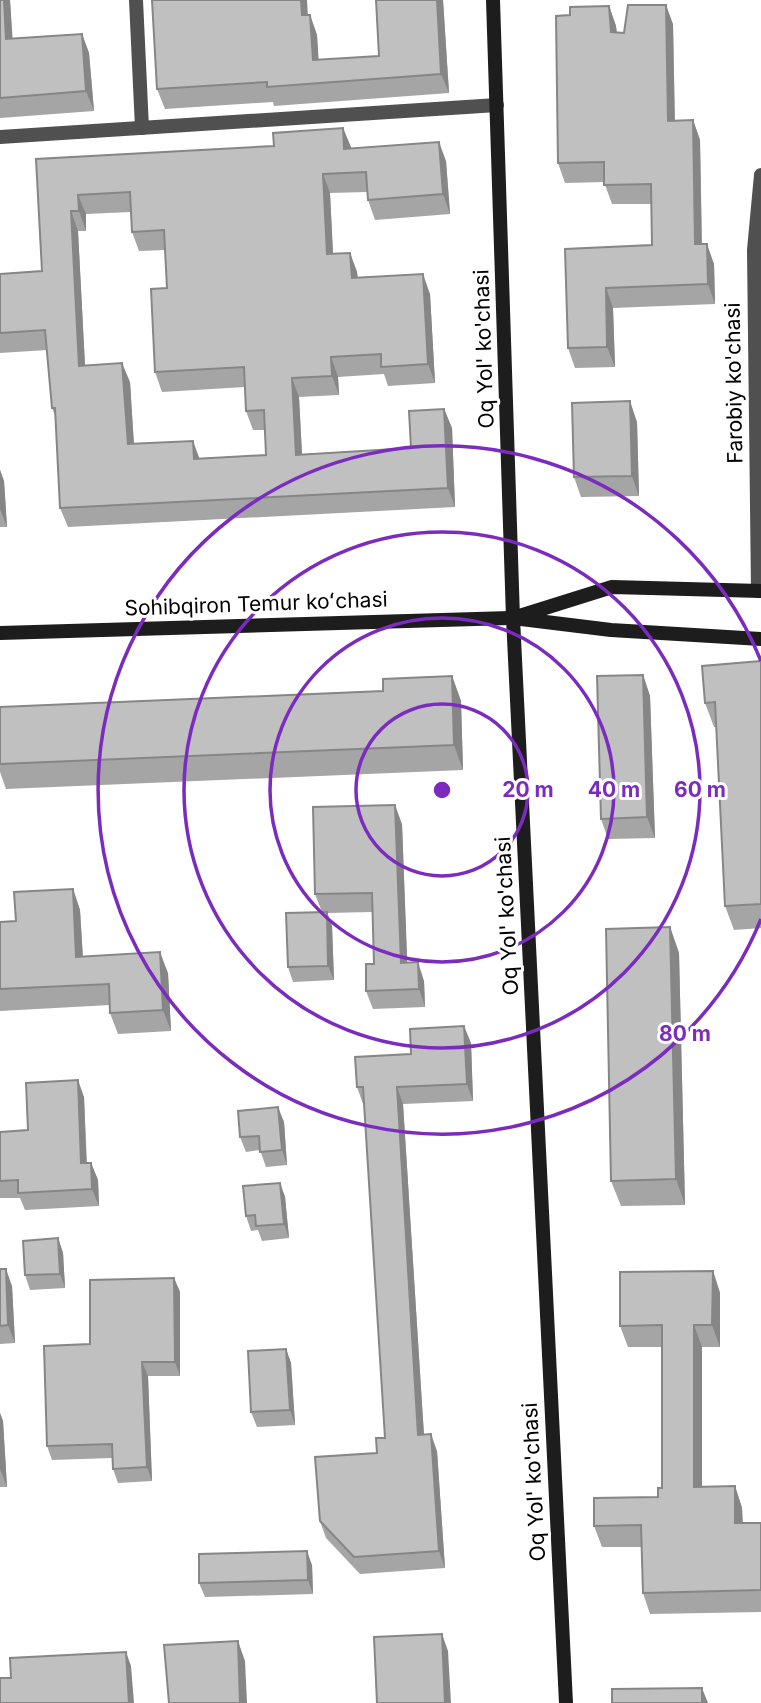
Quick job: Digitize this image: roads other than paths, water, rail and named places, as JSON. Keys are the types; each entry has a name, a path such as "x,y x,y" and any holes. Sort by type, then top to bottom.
{"street":[{"path":"136,0 142,128"},
{"name":"Oq Yol' ko'chasi","path":"493,0 513,618 566,1703"},
{"path":"0,137 497,104"},
{"name":"Farobiy ko'chasi","path":"759,591 754,250 761,175"},
{"name":"Sohibqiron Temur koʻchasi","path":"513,618 612,587 759,591"},
{"name":"Sohibqiron Temur koʻchasi","path":"0,633 513,618 611,631 761,639"}]}
